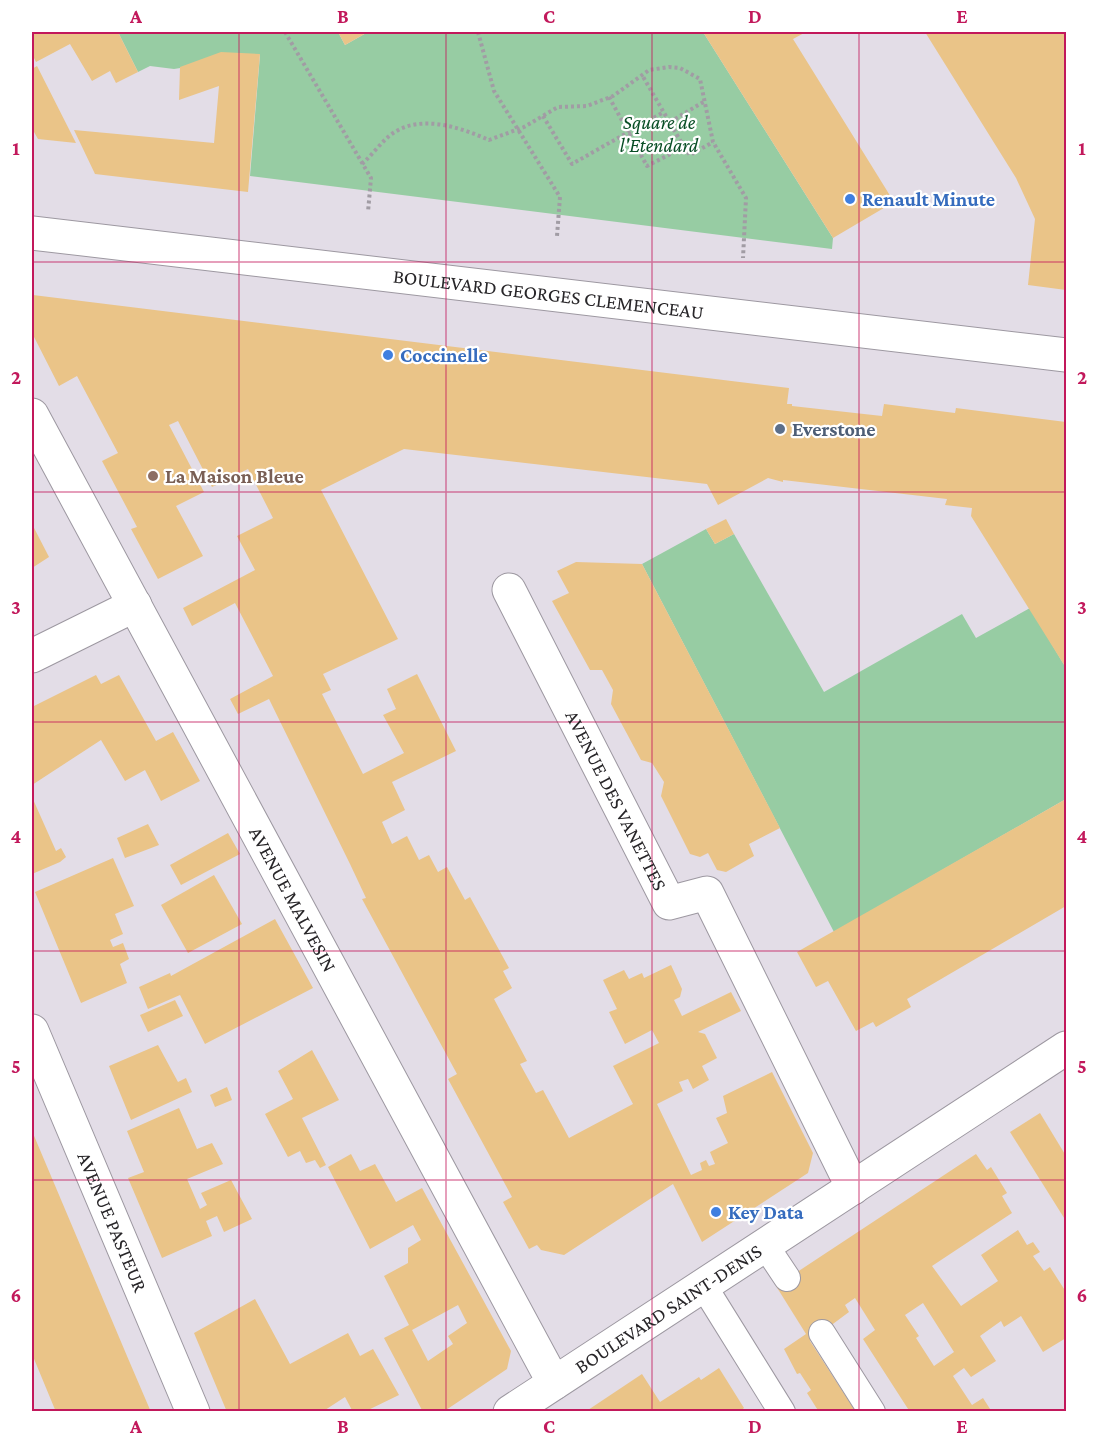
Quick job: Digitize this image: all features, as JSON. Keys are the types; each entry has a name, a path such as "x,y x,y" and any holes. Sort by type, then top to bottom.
{"street":[{"name":"BOULEVARD GEORGES CLEMENCEAU","path":"32,233 1066,356"},
{"name":"AVENUE MALVESIN","path":"32,415 555,1383"},
{"name":"AVENUE DES VANETTES","path":"509,590 669,903 707,893 853,1188"},
{"path":"32,656 135,605"},
{"name":"AVENUE PASTEUR","path":"32,1031 194,1412"},
{"name":"BOULEVARD SAINT-DENIS","path":"510,1412 1066,1048"}],"lane":[{"path":"765,1245 787,1278"},
{"path":"703,1285 782,1412"},
{"path":"822,1333 872,1412"}],"path":[{"path":"285,32 371,178 368,212"},
{"path":"478,32 494,91 560,197 557,236"},
{"path":"362,164 388,137 401,129 427,123 458,128 489,140 517,129 558,107 587,106 609,97 649,70 669,67 691,72 700,79 713,142 746,198 743,258"},
{"path":"642,75 690,155 713,142"},
{"path":"609,97 647,166 684,147"},
{"path":"670,122 706,101"},
{"path":"543,116 572,164 664,112"}],"green space":[{"name":"Square de l'Etendard","path":"118,32 338,32 345,45 368,32 703,32 833,238 832,249 250,176 260,55 174,69 150,66 138,72"},
{"path":"706,529 715,544 734,534 824,692 962,614 976,638 1030,608 1066,668 1066,799 834,932 642,564"}],"building":[{"path":"32,32 118,32 138,72 116,83 110,71 92,81 70,44 36,62 32,54"},
{"path":"338,32 368,32 345,45"},
{"path":"703,32 806,32 793,39 894,202 833,238"},
{"path":"925,32 1066,32 1066,290 1028,285 1035,219 1016,178"},
{"path":"221,52 260,54 248,192 95,174 74,130 214,143 219,86 179,100 180,67"},
{"path":"37,66 76,143 38,139 34,132 32,133 32,69"},
{"path":"33,295 789,388 787,404 792,404 792,406 882,416 884,404 955,413 956,408 1066,422 1066,668 971,516 972,508 945,505 947,499 783,480 783,482 768,478 718,505 707,484 404,449 321,490 398,639 323,674 331,690 322,694 363,774 404,753 383,715 396,709 387,689 417,674 456,751 392,782 405,810 382,822 392,844 407,836 419,860 429,855 438,872 447,867 465,900 470,897 509,968 503,971 512,988 494,999 527,1061 520,1064 536,1093 543,1090 569,1138 633,1104 613,1066 659,1043 652,1030 625,1044 609,1012 617,1009 603,980 624,970 629,979 642,973 644,978 671,965 682,989 680,997 674,1000 682,1016 731,992 741,1011 698,1032 705,1034 717,1058 702,1066 709,1080 693,1089 688,1079 679,1082 683,1091 657,1104 691,1175 702,1170 700,1163 706,1160 709,1166 715,1164 710,1152 728,1143 716,1118 727,1113 723,1096 772,1072 813,1153 808,1173 702,1242 673,1184 564,1255 541,1250 537,1245 529,1249 503,1202 512,1197 448,1079 457,1074 362,899 366,898 269,699 238,714 230,699 273,676 235,603 192,626 183,608 255,570 237,536 273,518 248,469 212,487 178,421 169,425 204,492 176,506 203,556 158,579 131,529 137,527 102,461 118,453 77,376 59,386 32,333"},
{"path":"726,519 734,534 715,544 706,529"},
{"path":"32,524 49,557 32,568"},
{"path":"576,562 642,564 780,828 749,844 754,856 726,872 717,870 708,853 700,857 690,854 661,796 664,782 652,763 641,760 611,704 613,690 602,670 590,670 552,601 569,593 557,571"},
{"path":"96,675 101,684 119,675 156,741 173,732 200,781 161,801 145,770 125,781 101,740 32,785 32,707"},
{"path":"32,797 56,851 61,848 66,857 32,874"},
{"path":"1066,799 1066,906 907,999 911,1007 876,1027 873,1022 856,1031 828,981 816,987 797,952"},
{"path":"148,824 159,845 125,858 117,838"},
{"path":"228,833 240,854 181,885 170,865"},
{"path":"113,858 134,906 115,914 123,934 110,940 113,947 123,943 129,959 120,964 127,983 81,1003 35,892"},
{"path":"214,875 242,924 188,953 161,905"},
{"path":"275,919 313,988 205,1044 180,995 148,1009 139,987 170,973 171,976"},
{"path":"175,1000 183,1016 148,1032 140,1015"},
{"path":"158,1045 178,1082 186,1078 192,1092 131,1120 109,1066"},
{"path":"312,1050 339,1100 302,1118 326,1165 320,1168 315,1160 306,1163 300,1151 288,1157 265,1114 293,1099 278,1071"},
{"path":"227,1087 232,1100 215,1107 210,1095"},
{"path":"179,1108 197,1149 212,1143 223,1164 187,1179 200,1209 207,1205 201,1193 231,1180 252,1219 224,1232 217,1216 206,1221 212,1236 162,1258 128,1178 144,1172 127,1131"},
{"path":"1040,1113 1066,1156 1066,1221 1010,1132"},
{"path":"32,1131 151,1412 56,1412 32,1354"},
{"path":"351,1154 360,1171 375,1164 396,1202 422,1188 511,1351 507,1369 443,1412 423,1412 384,1338 409,1325 384,1276 408,1263 408,1248 421,1240 413,1225 370,1249 328,1167","holes":["458,1305 467,1323 448,1336 453,1344 428,1361 412,1330"]},
{"path":"976,1154 987,1170 991,1167 1007,1193 1002,1196 1012,1213 932,1266 961,1306 998,1281 981,1255 1018,1230 1027,1245 1033,1242 1040,1252 1033,1256 1044,1271 1050,1267 1066,1292 1066,1338 1043,1352 1021,1316 1004,1327 1001,1321 980,1336 996,1361 971,1377 964,1368 953,1376 972,1405 983,1398 992,1412 910,1412 863,1339 875,1330 855,1298 845,1305 849,1312 810,1341 856,1412 819,1412 807,1393 811,1390 800,1373 797,1374 784,1349 806,1334 776,1286","holes":["923,1303 954,1352 934,1366 916,1338 919,1336 905,1315"]},
{"path":"255,1299 290,1364 348,1333 360,1356 373,1349 399,1395 364,1412 353,1412 345,1397 322,1412 227,1412 194,1333"},
{"path":"719,1368 744,1408 739,1412 585,1412 642,1374 660,1402 699,1377 701,1380"}],"place":[{"name":"Renault Minute","path":"850,199"},
{"name":"Coccinelle","path":"388,355"},
{"name":"Everstone","path":"780,429"},
{"name":"La Maison Bleue","path":"153,476"},
{"name":"Key Data","path":"716,1212"}]}
